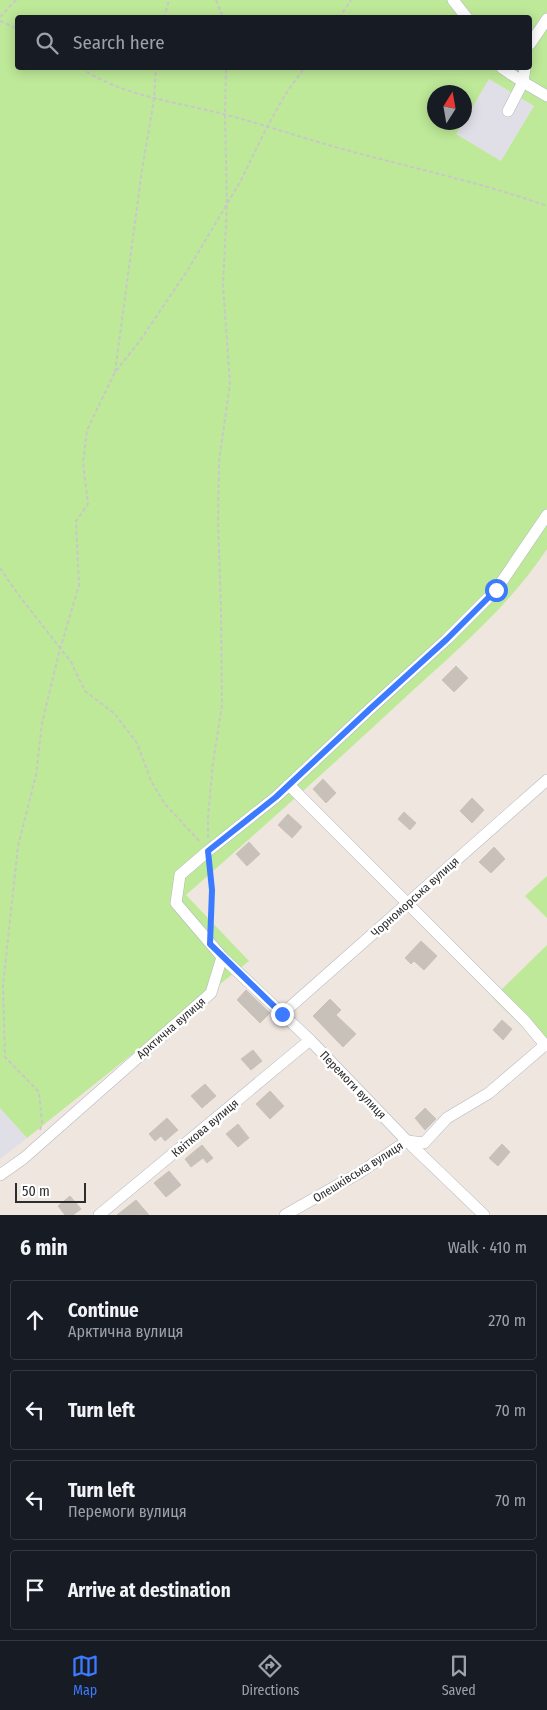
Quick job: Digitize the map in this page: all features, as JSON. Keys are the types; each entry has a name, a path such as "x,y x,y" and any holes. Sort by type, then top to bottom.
{"lane":[{"path":"453,0 465,15"},
{"path":"532,41 547,19"},
{"path":"505,70 547,96"},
{"path":"508,110 523,82 525,70"},
{"path":"222,957 176,903 180,875 276,797 447,639 496,590 547,516"},
{"name":"Чорноморська вулиця","path":"282,1014 547,780"},
{"path":"289,785 525,1021 546,1046"},
{"name":"Перемоги вулиця","path":"222,957 310,1040 407,1141 484,1215"},
{"name":"Арктична вулиця","path":"0,1175 24,1158 211,993 222,957"},
{"name":"Квіткова вулиця","path":"99,1215 310,1040"},
{"name":"Олешківська вулиця","path":"285,1215 359,1173 407,1141 424,1143 447,1118 489,1093 546,1046"}],"path":[{"path":"0,17 16,0"},
{"path":"165,15 169,0"},
{"path":"216,0 222,15"},
{"path":"341,15 351,0"},
{"path":"0,21 15,28"},
{"path":"84,70 95,78 154,99 225,115 351,152 426,170 547,206"},
{"path":"115,372 154,99 156,70"},
{"path":"210,944 212,890 208,851 208,817 212,772 222,705 218,522 220,461 230,384 223,285 226,205 226,70"},
{"path":"39,1132 42,1123 39,1092 5,1057 3,986 18,846 36,775 42,723 79,585 76,521 88,504 83,463 87,430 115,372 139,342 190,268 240,182 285,95 303,70"},
{"path":"0,568 17,593 71,662 85,691 115,714 137,743 151,781 165,804 208,851"}],"shaded area":[{"path":"489,79 534,106 501,161 456,134 459,130 472,130 472,108"},
{"path":"0,1108 27,1138 0,1159"}],"green space":[{"path":"0,0 547,0 547,549 517,589 482,626 326,770 186,895 249,961 27,1138 0,1108","holes":["489,79 534,106 501,161 456,134 459,130 427,130 427,85 472,85 472,108"]},
{"path":"547,876 547,918 525,896"},
{"path":"547,945 547,1051 493,998"}],"building":[{"path":"456,666 468,678 454,692 442,680"},
{"path":"323,779 336,793 326,803 313,789"},
{"path":"472,798 484,810 472,823 460,811"},
{"path":"404,812 416,823 410,830 398,819"},
{"path":"288,814 302,827 292,838 278,825"},
{"path":"249,842 260,854 247,866 236,854"},
{"path":"494,847 505,859 491,873 479,862"},
{"path":"421,941 437,956 424,970 414,961 411,964 405,958"},
{"path":"246,990 270,1013 260,1023 237,1000"},
{"path":"330,999 341,1010 336,1015 356,1034 343,1047 313,1016"},
{"path":"502,1020 512,1029 503,1040 493,1030"},
{"path":"253,1050 262,1061 251,1070 241,1059"},
{"path":"205,1084 216,1096 202,1108 191,1096"},
{"path":"270,1091 284,1106 270,1119 256,1104"},
{"path":"425,1108 436,1119 425,1130 415,1118"},
{"path":"167,1118 178,1130 165,1141 161,1136 155,1141 149,1134"},
{"path":"238,1124 249,1138 238,1147 226,1134"},
{"path":"502,1144 510,1152 498,1166 489,1158"},
{"path":"202,1145 213,1158 207,1163 203,1158 191,1167 185,1159"},
{"path":"169,1171 181,1185 166,1197 154,1183"},
{"path":"70,1196 81,1209 73,1215 65,1215 58,1206"},
{"path":"136,1200 149,1215 117,1215"}],"route":[{"path":"282,1014 210,944 212,890 208,851 276,797 447,639 496,590"}]}
